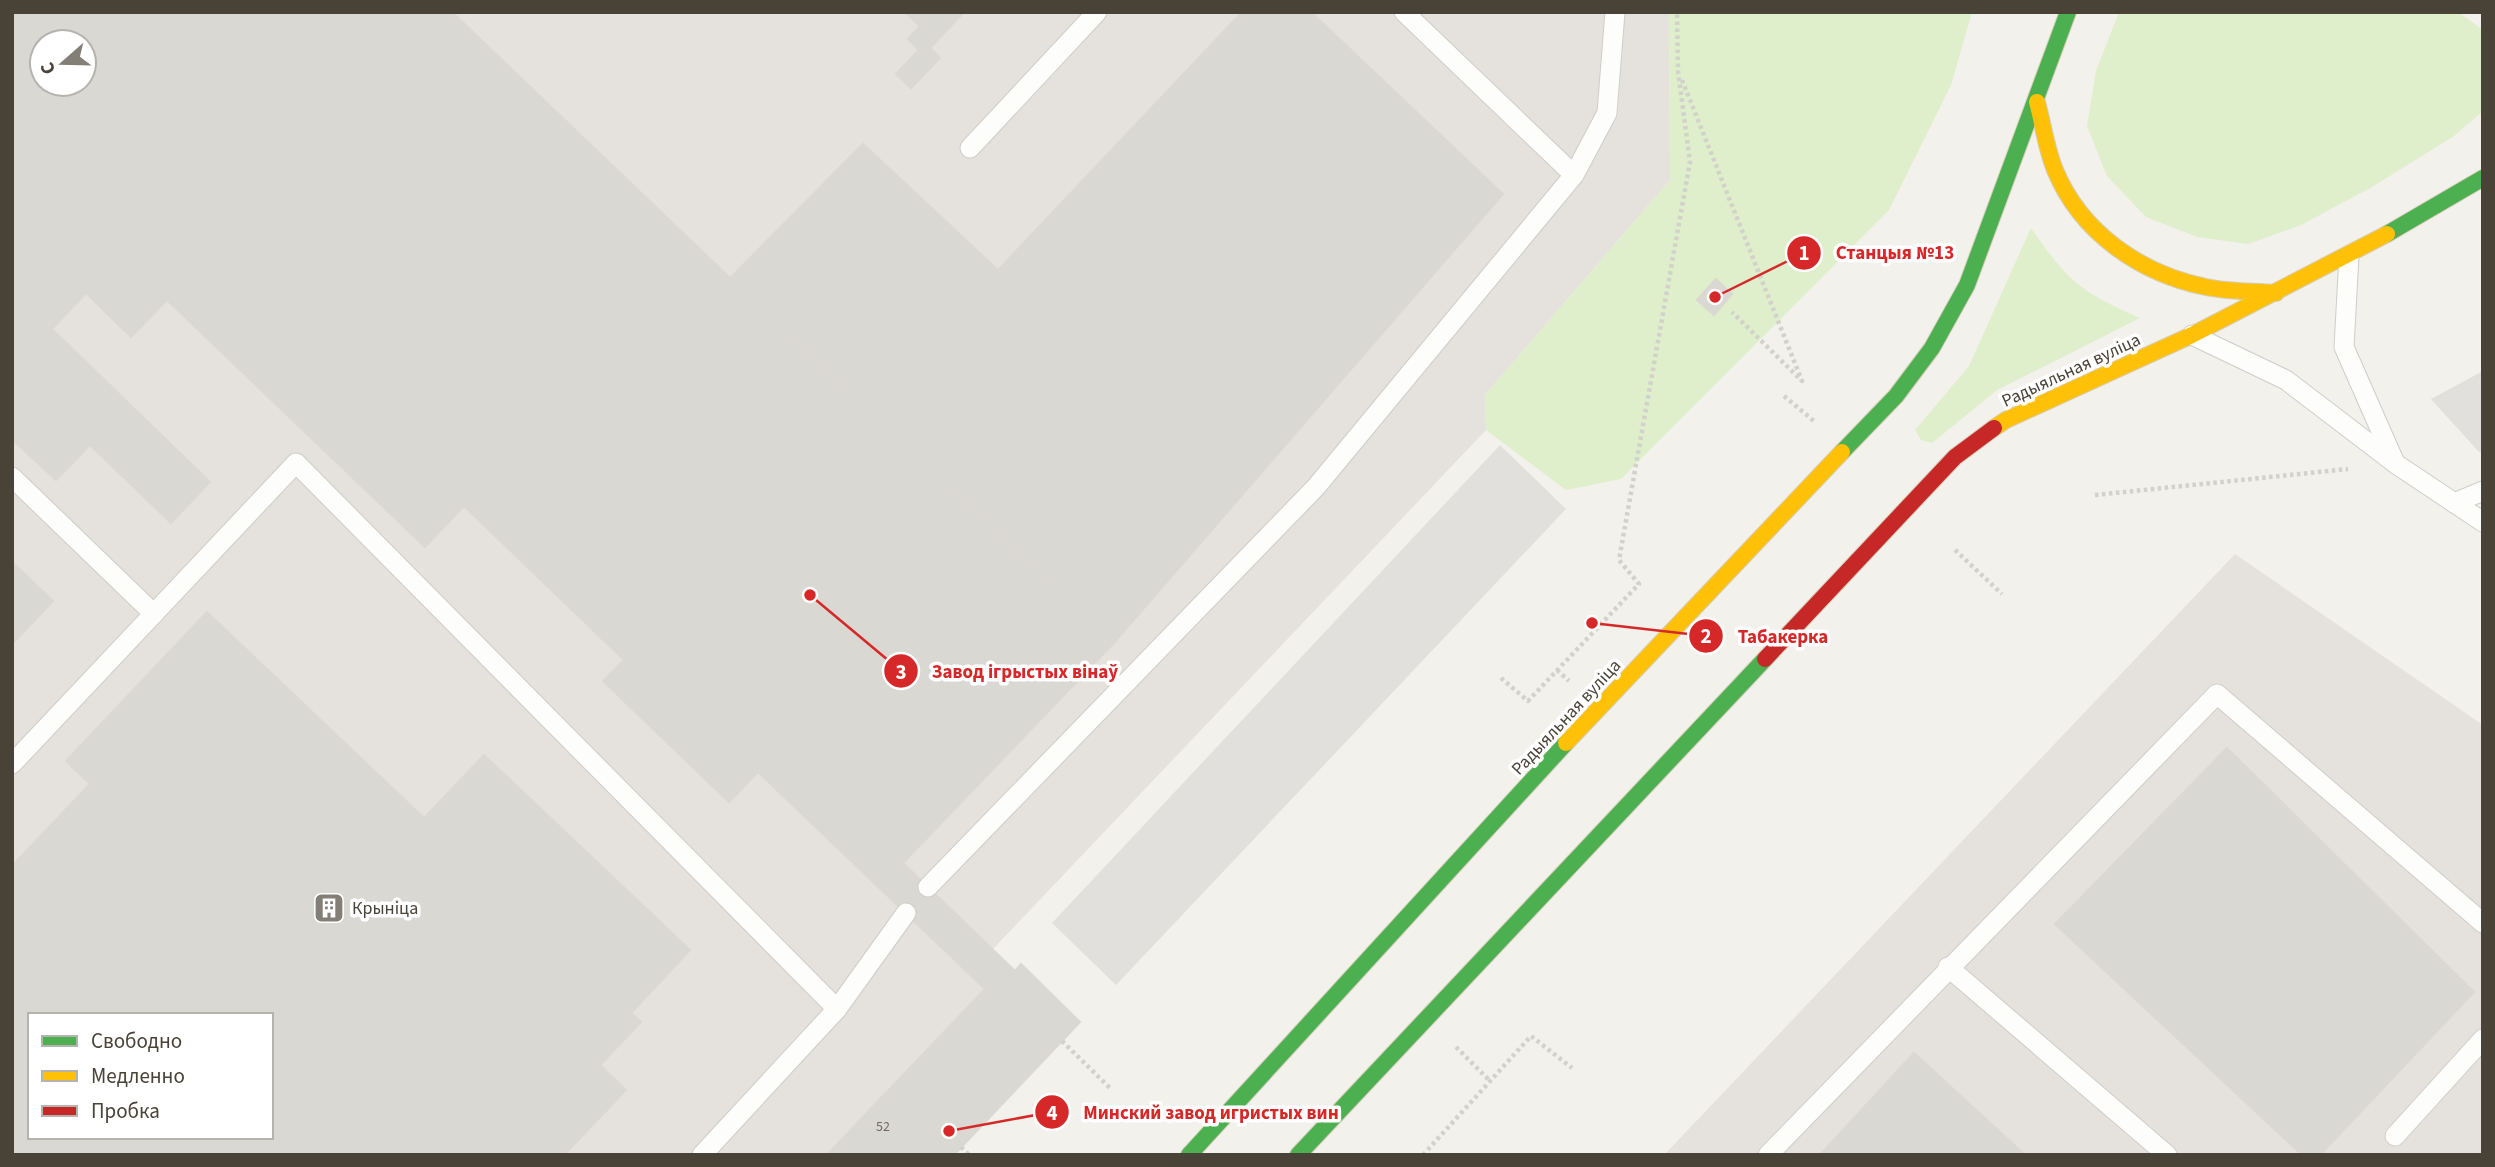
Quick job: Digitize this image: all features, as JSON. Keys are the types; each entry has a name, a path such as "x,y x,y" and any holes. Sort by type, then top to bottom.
{"main road":[{"name":"Радыяльная вуліца","path":"1189,1155 1598,708 1896,396 1932,348 1967,285 2037,102 2068,12"},
{"path":"2037,102 2055,171 2080,214 2121,253 2164,276 2196,284 2276,293"},
{"name":"Радыяльная вуліца","path":"1298,1155 1955,457 2006,420 2192,335 2349,256 2483,178"}],"lane":[{"path":"970,148 1097,12"},
{"path":"1404,12 1574,175"},
{"path":"928,887 1316,487 1574,175 1607,113 1615,12"},
{"path":"2349,256 2344,347 2396,464"},
{"path":"2192,335 2286,380 2396,464 2483,522"},
{"path":"12,764 296,463 837,1009"},
{"path":"12,477 154,614"},
{"path":"2455,503 2483,491"},
{"path":"1768,1155 1948,967 2217,694 2483,923"},
{"path":"702,1155 837,1009 906,913"},
{"path":"1948,967 2168,1155"},
{"path":"2395,1136 2483,1038"}],"path":[{"path":"1502,678 1528,701 1639,584 1619,560 1690,162 1678,71 1678,12"},
{"path":"1678,71 1802,381 1732,312"},
{"path":"1784,396 1823,429"},
{"path":"2095,495 2396,464"},
{"path":"1955,551 2002,594"},
{"path":"1423,1155 1531,1036 1572,1068"},
{"path":"1062,1041 1111,1089"},
{"path":"961,1147 969,1155"}],"shaded area":[{"path":"12,12 1669,12 1670,180 1485,395 1486,430 993,949 1015,970 1021,964 1080,1022 954,1155 12,1155"},
{"path":"2483,371 2483,450 2479,452 2431,399"},
{"path":"1500,445 1566,509 1116,985 1052,923"},
{"path":"2235,554 2483,725 2483,1155 1664,1155"}],"green space":[{"path":"1669,12 1972,12 1951,85 1889,210 1621,479 1566,490 1486,430 1485,395 1670,180"},
{"path":"2119,12 2458,12 2483,30 2483,111 2454,136 2372,187 2301,225 2248,244 2197,237 2146,217 2107,176 2087,126 2096,71"},
{"path":"2031,228 2055,261 2077,283 2103,300 2140,318 1997,390 1932,443 1921,440 1915,430 1969,366"}],"building":[{"path":"12,12 452,12 1113,644 903,863 1015,971 1021,964 1080,1022 954,1155 941,1155 881,1098 985,989 758,772 729,802 603,681 624,660 464,506 425,547 167,300 131,337 86,293 52,329 210,482 171,523 90,445 56,480 12,439"},
{"path":"905,12 964,12 930,48 940,58 911,88 896,74 919,50 908,39 920,26"},
{"path":"1242,12 1311,12 1503,194 1113,644 730,278 863,144 998,270"},
{"path":"1716,279 1732,294 1714,315 1697,300"},
{"path":"12,562 53,601 12,644"},
{"name":"Крыніца","path":"207,612 424,818 484,755 690,950 631,1013 641,1022 600,1065 626,1090 564,1155 12,1155 12,866 90,784 66,761"},
{"path":"2227,748 2474,992 2320,1155 2302,1155 2055,924"},
{"path":"1914,1053 2025,1155 1820,1155"},
{"path":"881,1098 941,1155 827,1155"}],"traffic: fast":[{"path":"1842,452 1896,396 1932,348 1967,285 2068,12"},
{"path":"2387,234 2483,178"},
{"path":"1298,1155 1765,659"},
{"path":"1189,1155 1566,743"}],"traffic: slow":[{"path":"2037,102 2052,162 2066,193 2080,213 2116,247 2137,261 2182,281 2223,290 2276,293"},
{"path":"1994,428 2006,420 2192,335 2387,234"},
{"path":"1566,743 1842,452"}],"traffic: jam":[{"path":"1765,659 1955,457 1994,428"}],"place":[{"name":"Станцыя №13","path":"1715,297"},
{"name":"Завод ігрыстых вінаў","path":"810,595"},
{"name":"Табакерка","path":"1592,623"},
{"name":"Крыніца","path":"329,908"},
{"name":"Минский завод игристых вин","path":"949,1131"}]}
